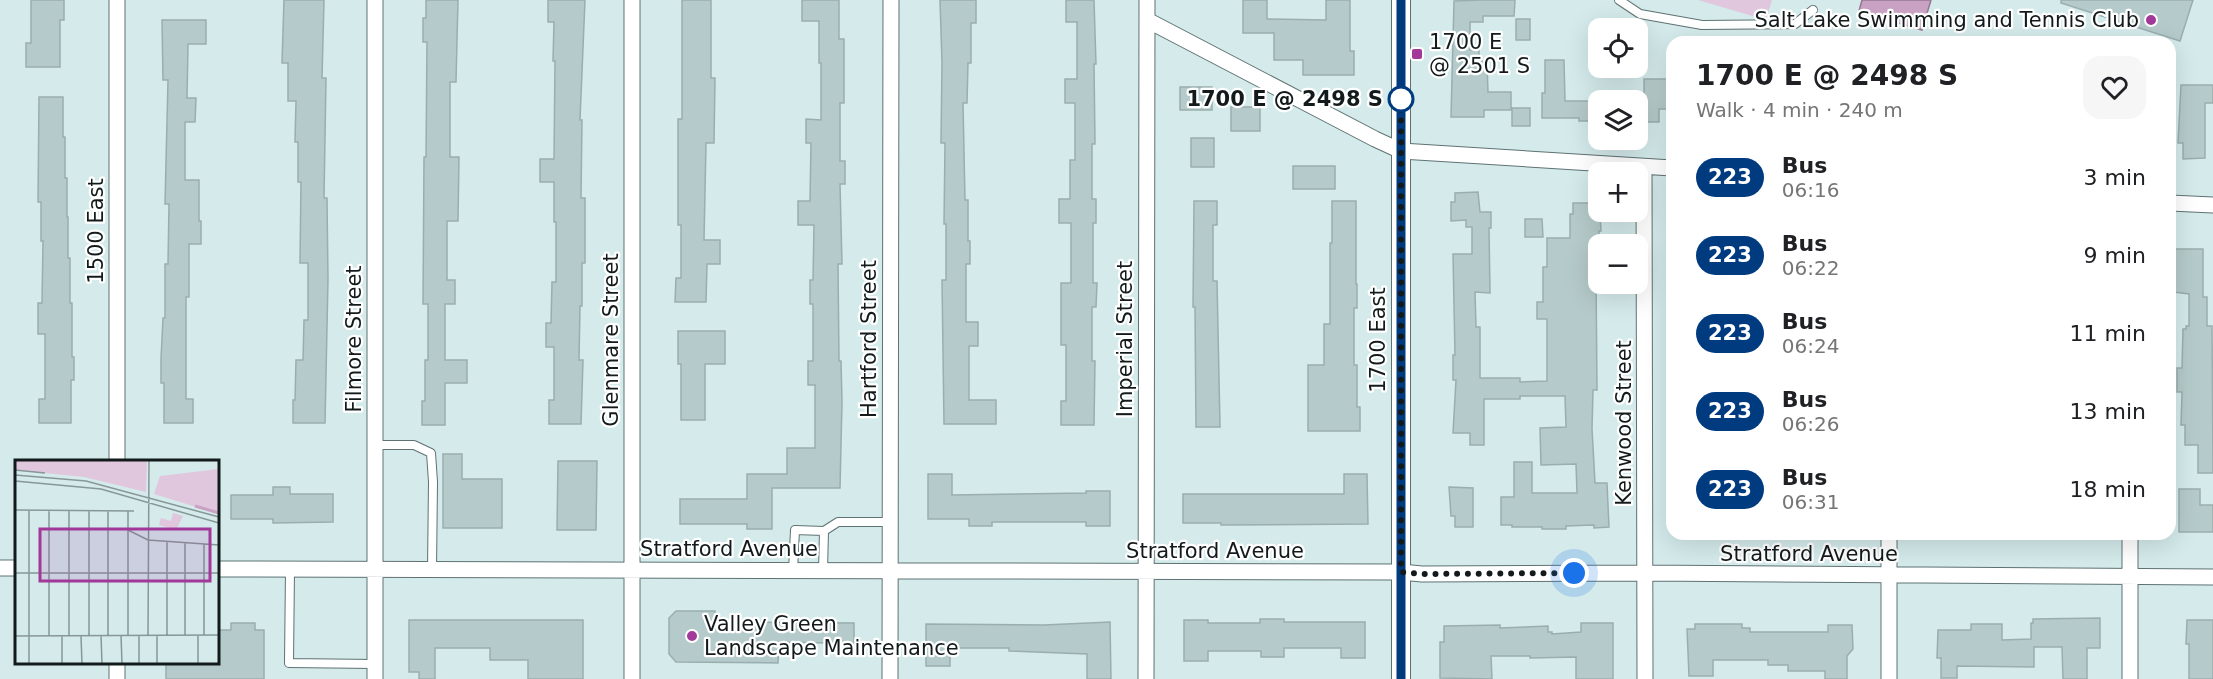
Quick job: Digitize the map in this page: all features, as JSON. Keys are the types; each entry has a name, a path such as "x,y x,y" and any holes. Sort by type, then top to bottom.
{"street":[{"name":"1500 East","path":"117,0 117,460"},
{"name":"Filmore Street","path":"375,0 375,671"},
{"name":"Glenmare Street","path":"632,0 632,679"},
{"name":"Hartford Street","path":"890,679 891,0"},
{"name":"Imperial Street","path":"1146,0 1146,679"},
{"name":"1700 East","path":"1401,0 1401,679"},
{"path":"1146,20 1375,140 1401,151 1588,163"},
{"path":"1648,166 1666,168"},
{"path":"2176,202 2213,205"},
{"name":"Kenwood Street","path":"1644,222 1645,679"},
{"path":"1889,540 1889,679"},
{"path":"2130,540 2130,679"},
{"name":"Stratford Avenue","path":"219,569 2213,577"}],"lane":[{"path":"1619,0 1640,14 1702,26 1795,24 1813,10"},
{"path":"375,444 414,445 431,453 432,570"},
{"path":"794,571 795,530 824,531 838,522 890,522"},
{"path":"823,571 824,531"},
{"path":"290,569 289,663 375,671"}],"shaded area":[{"path":"1698,0 1772,0 1766,20"},
{"path":"1862,0 1931,0 1922,30 1859,11"}],"building":[{"path":"31,0 64,0 64,20 60,20 60,67 26,67 26,43 31,43"},
{"path":"284,0 324,0 322,78 326,78 324,198 327,198 328,279 325,423 293,423 296,360 303,360 304,320 308,320 308,263 300,263 301,182 298,182 298,142 295,142 296,101 288,101 288,63 282,63"},
{"path":"426,0 458,0 456,82 450,82 450,157 459,157 458,221 447,221 447,280 455,280 455,304 445,304 445,360 467,360 467,383 445,383 445,425 422,425 422,401 425,401 425,360 428,360 428,304 423,304 427,42 423,42 423,18 426,18"},
{"path":"548,0 585,0 580,120 582,120 581,198 585,198 585,263 582,263 579,360 583,360 581,424 549,424 549,400 554,400 554,347 546,347 546,323 551,323 552,282 556,282 556,222 554,222 554,182 540,182 540,159 554,159 554,22 548,22"},
{"path":"682,0 711,0 711,78 715,78 714,143 706,143 704,240 720,240 720,264 707,264 706,302 675,302 676,278 681,278 681,225 678,225 678,119 682,119"},
{"path":"802,0 839,0 839,39 844,39 844,103 840,103 840,161 845,161 845,184 840,184 842,264 838,264 839,361 841,361 842,402 840,488 772,488 772,529 747,529 747,524 680,524 680,499 747,499 747,474 787,474 787,448 815,448 815,385 808,385 808,361 813,361 813,304 810,304 810,280 813,280 814,225 798,225 798,201 810,201 811,143 806,143 806,119 821,120 821,63 819,63 819,21 802,21"},
{"path":"940,0 976,0 976,23 971,23 971,63 968,63 967,103 963,103 965,200 968,200 968,241 970,241 970,264 966,264 966,322 978,322 978,346 969,346 969,400 996,400 996,424 944,424 942,280 946,280 946,224 944,224 945,143 941,143"},
{"path":"1066,0 1094,0 1096,64 1094,64 1095,144 1092,144 1092,199 1096,199 1096,223 1093,223 1093,283 1097,283 1096,307 1092,307 1092,361 1095,361 1094,425 1061,425 1061,401 1066,401 1066,345 1061,345 1061,283 1071,283 1071,223 1059,223 1059,199 1070,199 1070,160 1075,160 1075,103 1065,103 1065,79 1077,79 1077,22 1066,22"},
{"path":"1243,0 1267,0 1267,19 1326,20 1326,0 1350,0 1350,51 1354,51 1354,75 1303,75 1303,60 1274,60 1274,33 1243,33"},
{"path":"1515,0 1514,16 1483,16 1483,22 1470,22 1470,50 1479,50 1479,61 1487,61 1488,92 1511,92 1511,110 1484,110 1484,117 1451,117 1454,1"},
{"name":"Salt Lake Swimming and Tennis Club","path":"2061,0 2193,0 2180,41 2176,40 2176,36 2164,36 2061,3"},
{"path":"1516,19 1530,19 1530,40 1516,40"},
{"path":"162,20 206,20 206,44 188,44 187,98 196,98 195,122 185,122 185,180 199,180 199,221 201,221 201,244 189,244 189,297 186,297 186,399 193,399 193,423 164,423 164,383 161,383 161,359 163,318 165,318 165,264 168,264 169,204 165,204 168,80 163,80"},
{"path":"1545,60 1564,60 1565,101 1588,101 1588,121 1579,121 1579,118 1542,118 1542,93 1545,93"},
{"path":"1644,79 1666,79 1666,109 1659,109 1659,122 1648,122 1648,90 1644,90"},
{"path":"2181,85 2213,85 2213,103 2205,103 2205,158 2183,159 2183,143 2178,143"},
{"path":"1180,87 1212,87 1212,110 1180,110"},
{"path":"39,97 63,97 68,258 70,258 70,303 72,303 72,357 74,357 74,380 71,380 71,423 39,423 39,399 45,399 45,334 38,334 38,303 42,303 43,241 41,241 41,202 38,202"},
{"path":"1231,107 1260,107 1260,131 1231,131"},
{"path":"1512,108 1530,108 1530,126 1512,126"},
{"path":"1191,138 1214,138 1214,167 1191,167"},
{"path":"1293,166 1335,166 1335,189 1293,189"},
{"path":"1478,192 1480,212 1491,212 1491,228 1489,228 1490,293 1475,292 1476,327 1480,327 1480,378 1520,378 1520,382 1547,381 1547,319 1537,319 1537,302 1543,302 1543,267 1547,267 1547,238 1570,238 1570,214 1573,214 1573,203 1588,203 1588,222 1600,222 1599,234 1588,234 1588,294 1596,294 1597,390 1593,390 1592,429 1595,483 1607,483 1609,527 1594,528 1594,525 1566,526 1566,529 1542,529 1542,527 1501,525 1501,497 1514,497 1514,462 1532,462 1532,493 1577,493 1576,464 1541,465 1540,428 1566,427 1565,396 1484,399 1484,445 1470,445 1470,433 1453,433 1456,380 1453,380 1453,355 1455,355 1453,254 1472,254 1472,227 1466,227 1466,220 1451,221 1451,202 1455,202 1455,193"},
{"path":"1194,201 1217,201 1217,225 1213,225 1213,281 1217,281 1220,427 1196,427 1195,307 1193,307"},
{"path":"1332,201 1356,201 1357,308 1354,308 1354,365 1357,365 1357,407 1360,407 1360,431 1308,431 1308,365 1324,365 1324,324 1330,324"},
{"path":"1525,219 1542,219 1543,237 1525,237"},
{"path":"2176,249 2203,249 2203,297 2207,297 2207,326 2212,326 2213,473 2198,473 2198,445 2185,445 2185,425 2181,425 2182,392 2177,392 2177,368 2182,368 2183,329 2189,326 2189,294 2176,292"},
{"path":"678,331 725,331 725,364 705,364 705,420 681,420 681,364 678,364"},
{"path":"443,454 462,454 462,479 502,479 502,528 443,528"},
{"path":"558,461 597,461 596,530 557,530"},
{"path":"928,474 952,474 952,495 1110,491 1110,526 1086,526 1086,522 992,522 992,526 969,526 969,519 928,519"},
{"path":"1344,474 1367,474 1368,524 1183,523 1183,494 1344,494"},
{"path":"273,487 290,487 290,494 333,494 333,522 273,523 273,519 231,519 231,495 273,495"},
{"path":"1449,487 1473,488 1473,527 1455,527 1455,516 1451,516"},
{"path":"2179,489 2200,489 2200,505 2213,505 2213,532 2179,532"},
{"path":"676,611 715,611 715,622 854,623 854,647 829,647 829,643 779,642 778,663 676,662 669,654 669,618"},
{"path":"2100,618 2100,648 2087,648 2087,679 2063,679 2062,647 2034,647 2034,667 1957,666 1957,678 1941,678 1941,658 1937,658 1938,630 1971,630 1971,624 2002,624 2002,640 2031,639 2033,619"},
{"path":"1260,619 1284,619 1284,622 1365,622 1365,658 1341,658 1341,648 1284,648 1284,657 1261,657 1261,651 1208,651 1208,661 1184,661 1184,620 1208,620 1208,623 1260,623"},
{"path":"409,620 583,620 583,679 528,679 528,660 490,660 490,648 435,648 435,679 419,679 419,672 409,672"},
{"path":"2187,620 2213,620 2213,679 2189,679 2189,644 2186,644"},
{"path":"1110,622 1111,679 1087,679 1087,654 1009,651 1009,648 950,648 950,666 926,666 926,624 1044,625"},
{"path":"231,623 255,623 255,630 264,630 264,679 166,679 166,664 219,664 219,630 231,630"},
{"path":"1581,623 1613,623 1613,679 1576,679 1576,657 1530,658 1530,656 1491,656 1492,679 1440,678 1440,642 1444,642 1444,626 1500,625 1500,628 1548,626 1548,632 1552,634 1581,632"},
{"path":"1695,624 1742,624 1742,628 1750,628 1750,632 1828,632 1828,625 1852,625 1853,649 1847,656 1847,679 1825,679 1825,671 1788,671 1788,665 1768,665 1768,660 1713,660 1713,676 1689,676 1687,629 1695,629"}],"bus line":[{"name":"223","path":"1401,0 1401,679"}],"place":[{"name":"Salt Lake Swimming and Tennis Club","path":"2151,20"},
{"name":"1700 E @ 2501 S","path":"1417,54"},
{"name":"1700 E @ 2498 S","path":"1401,99"},
{"name":"Valley Green Landscape Maintenance","path":"692,636"}],"route":[{"path":"1401,99 1401,572 1422,574 1574,573"}]}
